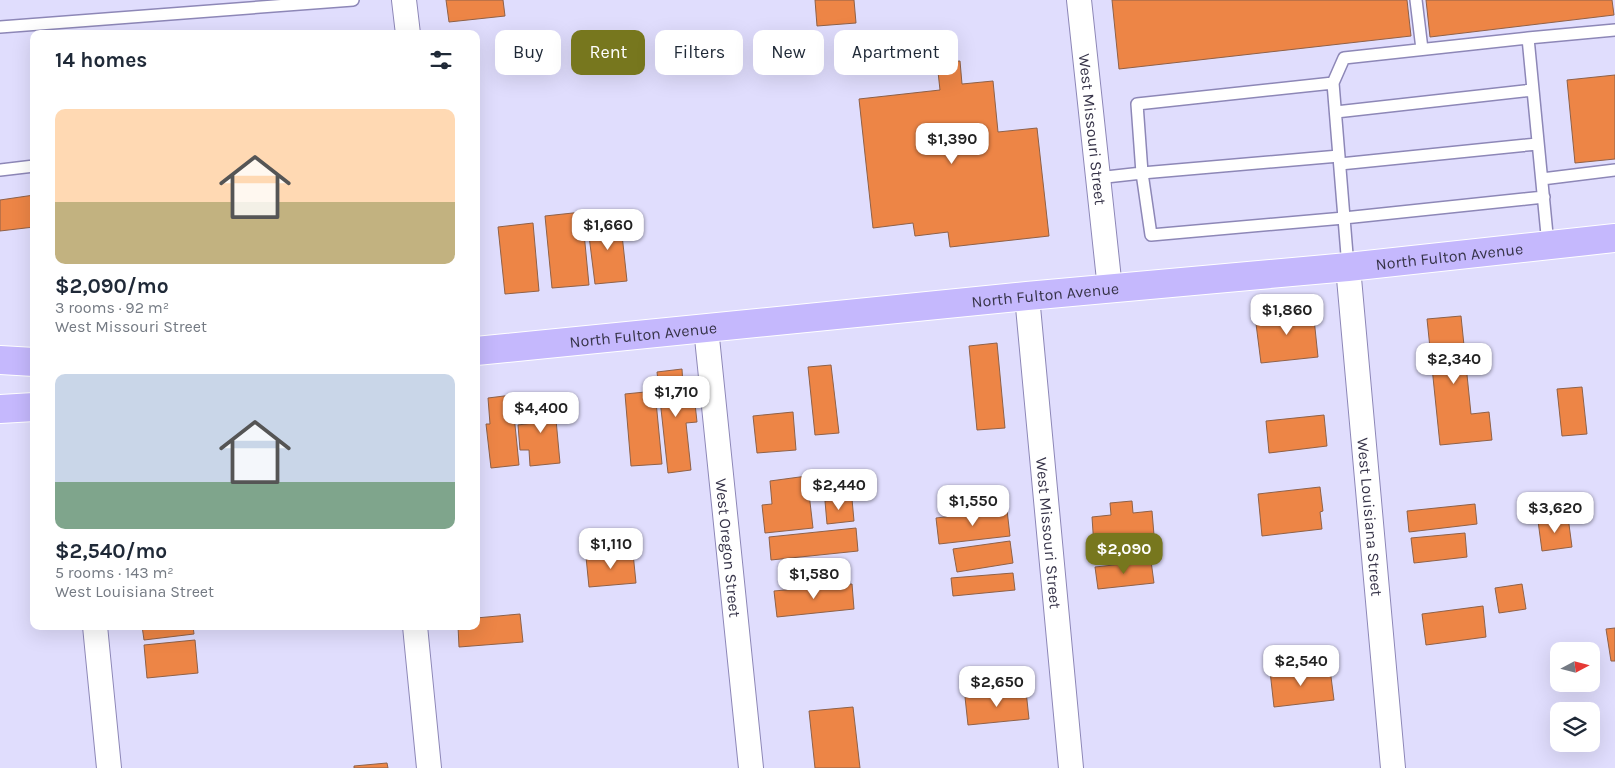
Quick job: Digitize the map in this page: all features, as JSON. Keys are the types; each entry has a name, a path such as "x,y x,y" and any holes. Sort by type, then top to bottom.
{"main road":[{"name":"North Fulton Avenue","path":"480,351 1027,296 1348,268 1615,238"},
{"path":"0,360 30,362"},
{"path":"0,410 30,408"}],"street":[{"path":"404,0 408,30"},
{"name":"West Missouri Street","path":"1079,0 1110,289"},
{"name":"West Louisiana Street","path":"1348,268 1392,768"},
{"name":"West Missouri Street","path":"1027,296 1071,768"},
{"name":"West Oregon Street","path":"706,328 751,768"},
{"path":"95,630 109,768"},
{"path":"414,630 429,768"}],"lane":[{"path":"0,27 353,0"},
{"path":"1416,0 1422,49"},
{"path":"1348,268 1333,83 1344,58 1615,30"},
{"path":"1528,38 1548,246"},
{"path":"1333,83 1137,104 1142,173 1151,235 1344,218 1544,197"},
{"path":"1336,112 1532,90"},
{"path":"1097,178 1142,173 1340,160 1537,144"},
{"path":"0,170 30,166"},
{"path":"1542,179 1615,170"}],"building":[{"path":"446,0 503,0 505,16 449,22"},
{"path":"815,0 854,0 856,23 817,26"},
{"path":"1112,0 1407,0 1411,36 1119,69"},
{"path":"1426,0 1612,0 1614,15 1430,37"},
{"path":"958,61 960,61 962,84 993,81 998,132 1037,128 1049,236 950,247 948,232 915,236 913,223 873,228 859,99 940,90 938,75 958,75"},
{"path":"1615,75 1615,159 1575,163 1567,80"},
{"path":"30,196 30,227 0,231 0,200"},
{"path":"582,212 589,285 552,288 545,216"},
{"path":"620,216 627,281 595,284 589,236 596,236 594,219"},
{"path":"533,223 539,291 505,294 498,227"},
{"path":"1313,309 1318,357 1261,363 1255,316"},
{"path":"1461,316 1471,414 1489,412 1492,440 1440,445 1427,319"},
{"path":"997,343 1005,428 977,430 969,346"},
{"path":"831,365 839,433 815,435 808,367"},
{"path":"682,369 683,386 693,385 697,422 686,423 691,470 668,473 657,372"},
{"path":"1582,387 1587,434 1562,436 1557,389"},
{"path":"655,391 662,464 631,466 625,394"},
{"path":"512,395 519,465 491,468 486,424 490,424 488,398"},
{"path":"554,398 560,463 530,466 529,450 520,450 518,425 533,423 531,400"},
{"path":"793,412 796,450 757,453 753,416"},
{"path":"1324,415 1327,446 1269,453 1266,421"},
{"path":"807,476 813,528 765,533 762,505 772,504 770,481"},
{"path":"1320,487 1323,511 1320,512 1322,529 1262,536 1258,494"},
{"path":"852,499 854,521 827,524 825,501"},
{"path":"1132,501 1133,513 1152,511 1155,547 1116,551 1116,545 1094,547 1092,517 1111,515 1110,503"},
{"path":"1475,504 1477,524 1409,532 1407,511"},
{"path":"1007,510 1010,536 939,544 936,518"},
{"path":"1568,517 1572,547 1542,551 1538,521"},
{"path":"856,528 858,551 771,560 769,537"},
{"path":"1465,533 1467,557 1414,563 1411,538"},
{"path":"1010,541 1013,563 957,572 953,549"},
{"path":"633,553 636,583 589,587 586,557"},
{"path":"1151,561 1154,583 1098,589 1095,567"},
{"path":"1013,573 1015,590 953,596 951,578"},
{"path":"852,584 854,609 777,617 774,591"},
{"path":"1522,584 1526,609 1499,613 1495,588"},
{"path":"1483,606 1486,637 1426,645 1422,614"},
{"path":"520,614 523,642 459,647 458,630 480,630 480,618"},
{"path":"1615,628 1615,661 1611,661 1606,629"},
{"path":"143,630 194,630 194,634 144,640"},
{"path":"195,640 198,673 147,678 144,645"},
{"path":"1294,669 1295,673 1330,669 1334,700 1274,707 1270,671"},
{"path":"1026,691 1029,719 968,725 965,697"},
{"path":"853,707 860,768 815,768 809,711"},
{"path":"387,763 388,768 354,768 354,766"}]}
